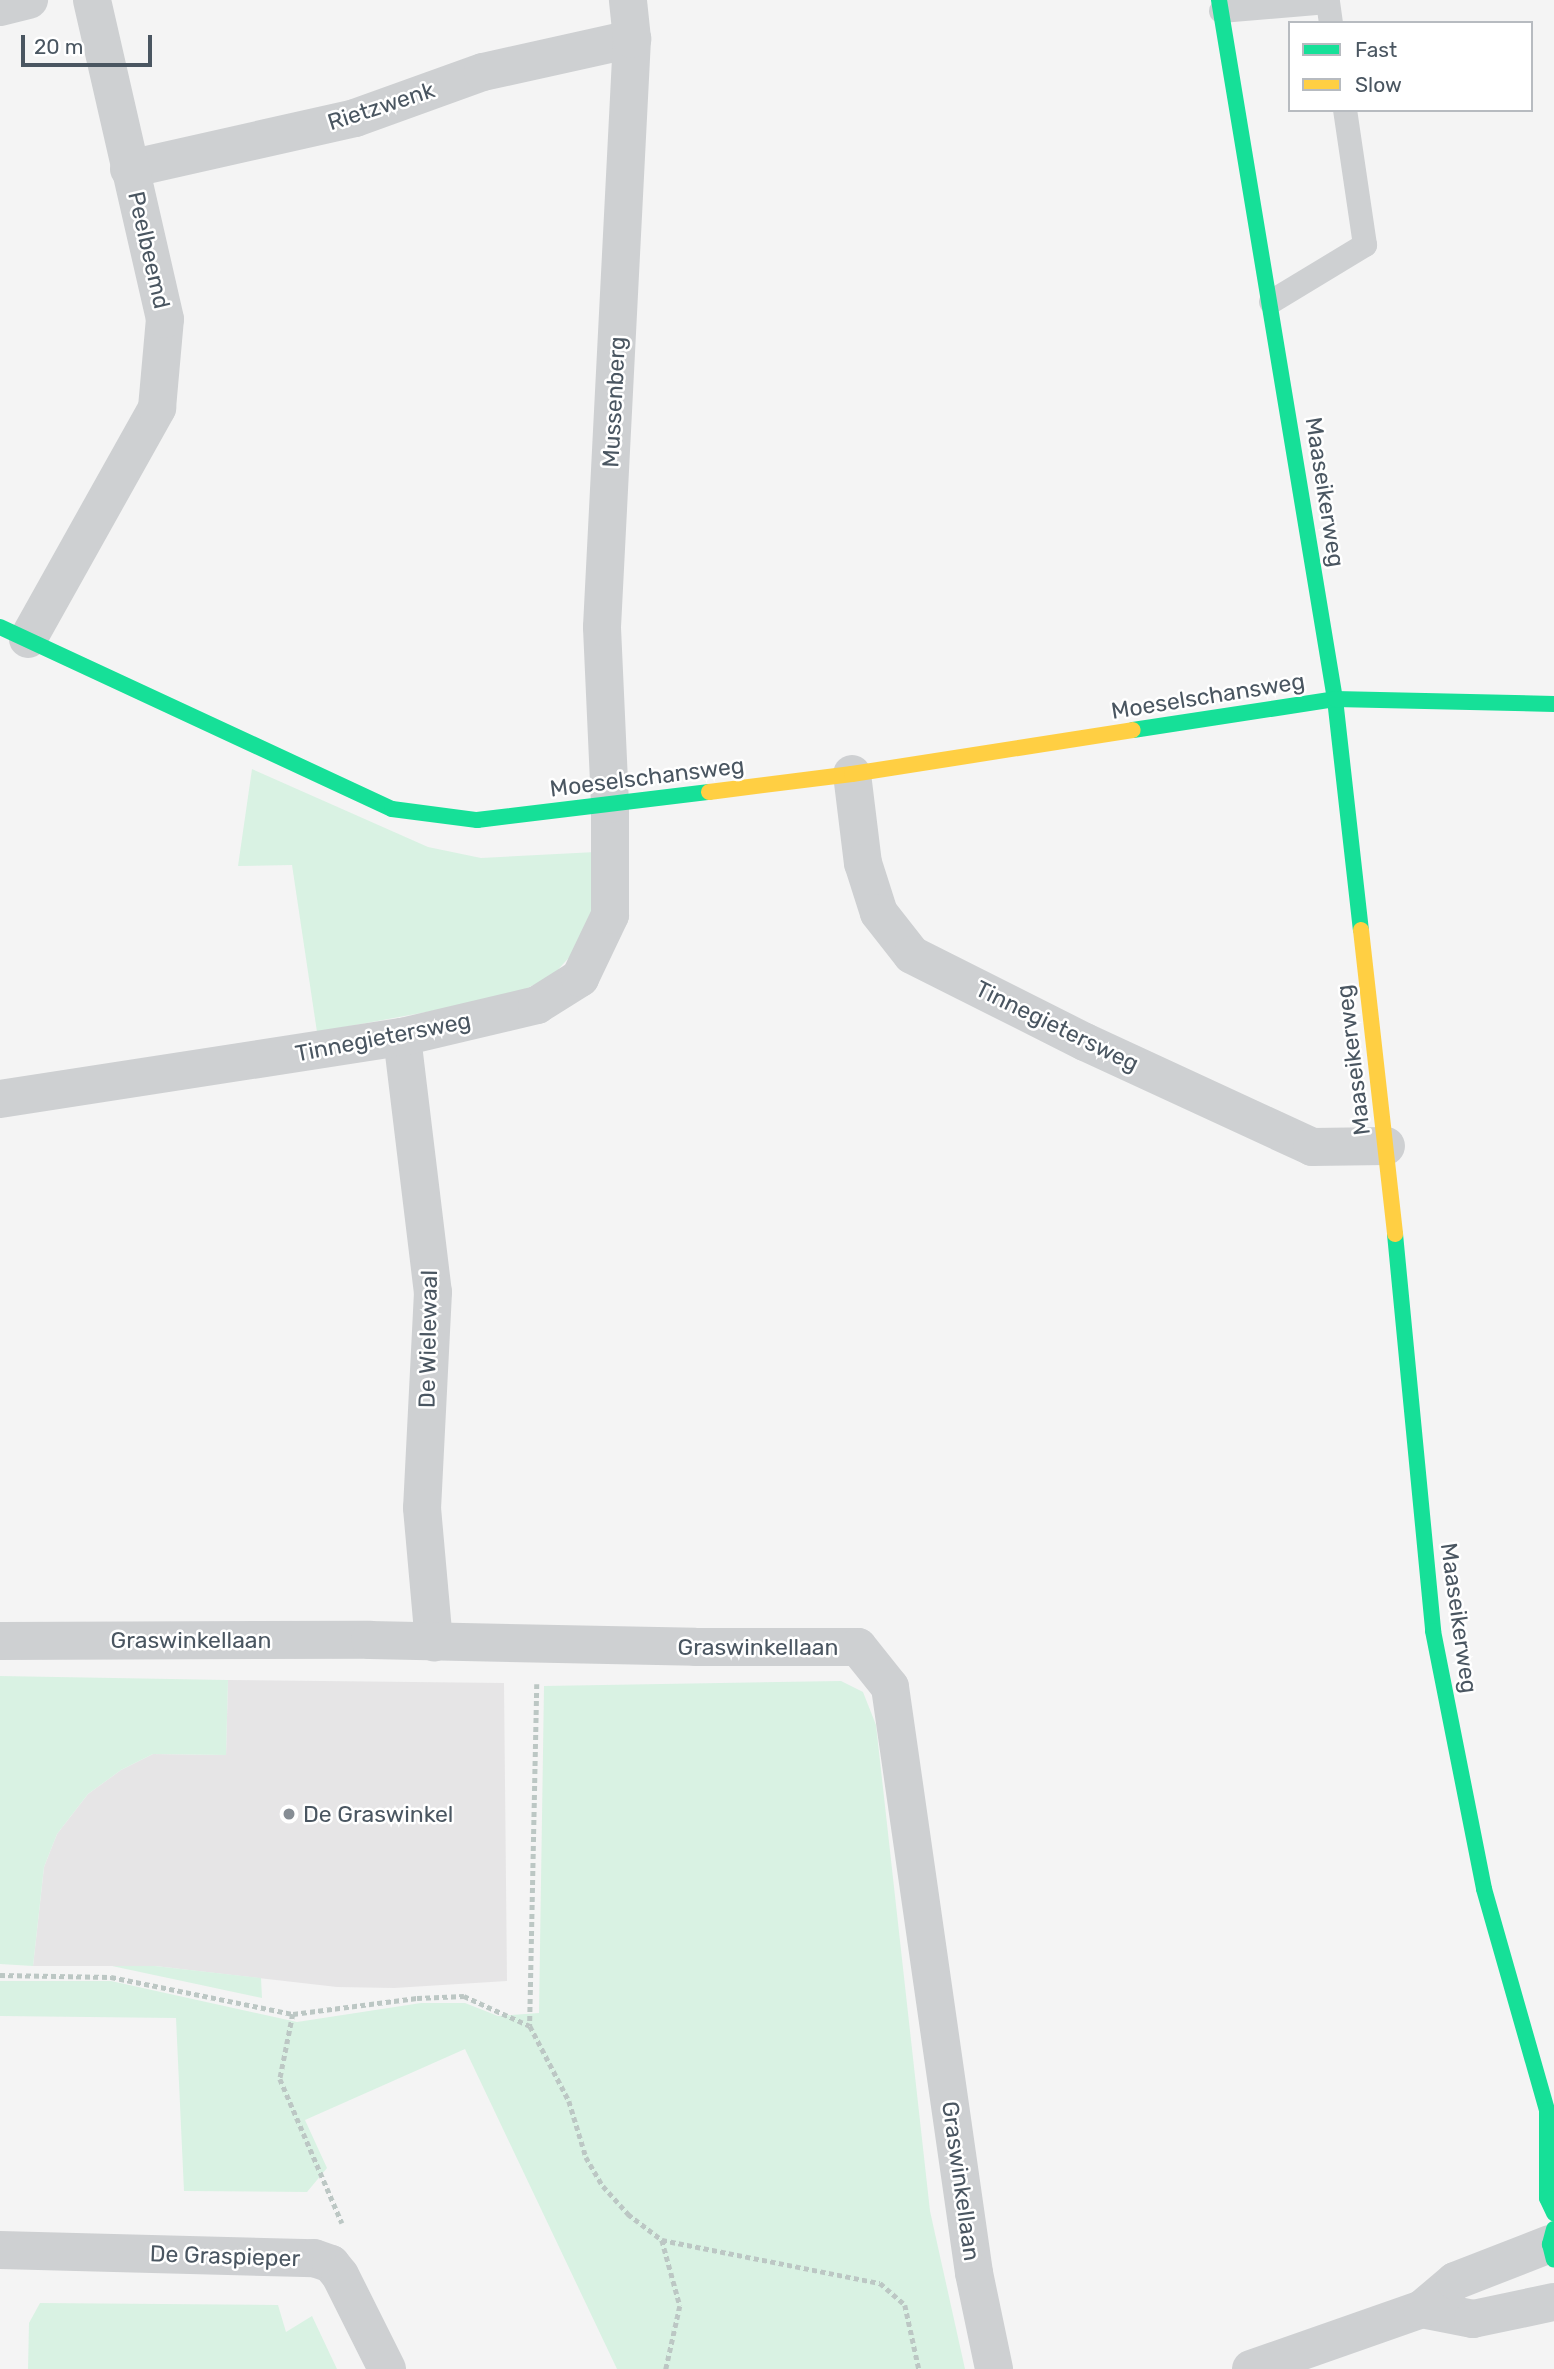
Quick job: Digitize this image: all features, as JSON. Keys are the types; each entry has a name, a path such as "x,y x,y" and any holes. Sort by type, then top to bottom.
{"street":[{"path":"0,7 29,0"},
{"name":"Peelbeemd","path":"14,633 158,408 165,318 92,0"},
{"name":"Mussenberg","path":"610,804 602,627 632,39 628,0"},
{"name":"Maaseikerweg","path":"1220,6 1335,699 1386,1146 1433,1631 1484,1889 1550,2114 1547,2198 1553,2236"},
{"name":"Rietzwenk","path":"130,169 355,118 483,72 632,39"},
{"name":"Moeselschansweg","path":"14,633 392,808 477,820 852,774 1335,699 1554,704"},
{"name":"Tinnegietersweg","path":"852,774 863,863 879,913 912,955 1085,1042 1312,1147 1386,1146"},
{"name":"Tinnegietersweg","path":"0,1099 402,1037 537,1005 580,978 610,915 610,804"},
{"name":"De Wielewaal","path":"402,1037 433,1292 422,1508 434,1643"},
{"name":"Graswinkellaan","path":"0,1641 858,1647 890,1687 974,2273 994,2369"},
{"path":"1251,2369 1422,2309 1455,2281 1553,2236"},
{"name":"De Graspieper","path":"0,2250 314,2258 331,2264 340,2275 387,2369"},
{"path":"1422,2309 1473,2319 1554,2302"}],"lane":[{"path":"1220,6 1328,2 1331,21"},
{"path":"1271,302 1365,245 1345,112"}],"path":[{"path":"538,1644 530,2026 569,2101 586,2157 603,2186 628,2214 662,2241 880,2283 905,2305 919,2369"},
{"path":"0,1975 111,1978 293,2014 417,1998 464,1996 530,2026"},
{"path":"293,2014 280,2079 351,2245 331,2264"},
{"path":"662,2241 680,2306 666,2369"}],"shaded area":[{"name":"De Graswinkel","path":"228,1680 504,1683 507,1981 394,1988 337,1987 155,1966 33,1966 44,1867 57,1834 88,1794 121,1770 153,1754 226,1755"}],"green space":[{"path":"252,769 428,847 481,858 596,852 590,935 552,976 509,997 317,1032 292,865 238,866"},
{"path":"0,1676 228,1680 226,1755 153,1754 121,1770 88,1794 57,1834 44,1867 33,1966 0,1964"},
{"path":"841,1681 863,1692 876,1725 930,2211 965,2369 617,2369 465,2049 305,2120 327,2168 307,2192 184,2191 176,2018 0,2016 0,1981 111,1981 297,2022 421,2003 465,2003 498,2016 539,2013 544,1686"},
{"path":"112,1966 155,1966 261,1978 262,1998"},
{"path":"40,2303 278,2305 286,2332 312,2316 337,2369 28,2369 29,2323"}],"traffic: fast":[{"path":"1219,0 1335,699 1361,930"},
{"path":"0,627 392,809 477,820 709,792"},
{"path":"1133,730 1335,699 1554,704"},
{"path":"1395,1234 1433,1631 1484,1889 1547,2110 1547,2198 1554,2213"},
{"path":"1554,2229 1550,2244 1554,2260"}],"traffic: slow":[{"path":"709,792 852,774 1133,730"},
{"path":"1361,930 1395,1234"}],"place":[{"name":"De Graswinkel","path":"289,1814"}]}
